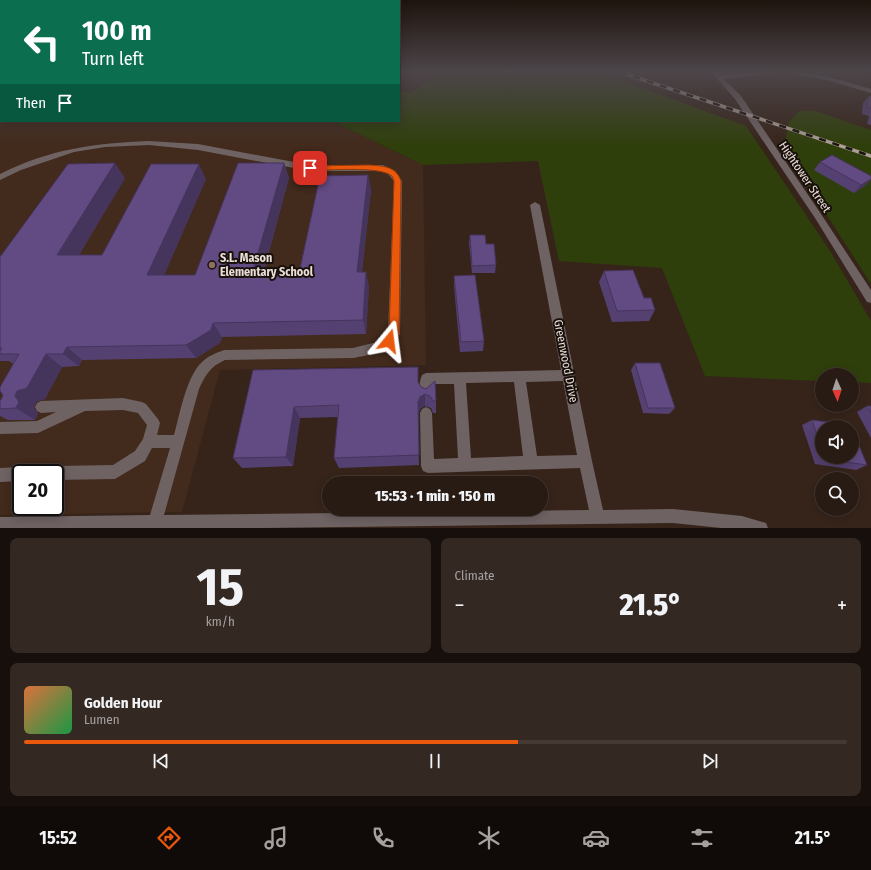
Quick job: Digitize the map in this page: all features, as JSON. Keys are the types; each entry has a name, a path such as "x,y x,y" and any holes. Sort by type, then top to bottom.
{"street":[{"name":"Hightower Street","path":"737,97 818,216 871,299"},
{"path":"0,177 18,168 73,150 105,144 149,143 198,147 310,168 383,168 391,171 398,181 394,334 389,341 374,349 354,353 224,355 213,359 201,370 194,389 155,522"},
{"name":"Greenwood Drive","path":"535,205 585,461 598,517"},
{"path":"426,393 426,379 568,375"},
{"path":"519,377 531,463"},
{"path":"460,379 465,465"},
{"path":"42,407 123,404 142,408 154,423 149,442 140,456 115,472 64,473"},
{"path":"0,428 38,427 85,405"},
{"path":"426,413 428,466 585,461"},
{"path":"149,442 178,441"},
{"path":"0,475 12,474"},
{"path":"0,524 155,522 442,523 598,517 673,516 742,523 761,528"}],"shaded area":[{"name":"S.L. Mason Elementary School","path":"0,122 334,122 423,165 426,365 220,370 182,512 64,514 64,464 12,464 12,515 0,515"}],"green space":[{"path":"400,97 666,97 746,126 830,251 871,321 871,383 859,382 859,368 815,368 815,381 705,376 662,268 559,261 538,161 423,165 334,122 400,122"},
{"path":"799,111 816,111 871,130 871,284 784,148 789,121"}],"building":[{"path":"869,97 870,97 871,108 867,107"},
{"path":"832,155 871,176 871,179 861,185 820,162"},
{"path":"115,163 57,255 102,255 151,164 199,164 147,275 195,275 238,163 284,163 252,274 299,273 320,176 368,175 357,272 366,272 363,320 213,323 211,330 186,345 67,347 63,354 46,354 27,388 17,391 15,396 19,402 16,408 0,409 0,400 3,395 0,391 0,387 19,354 0,354 2,348 0,348 0,257 68,164"},
{"path":"470,235 485,235 486,244 494,244 496,265 472,266"},
{"path":"633,270 644,298 651,298 655,310 617,311 604,271"},
{"path":"475,275 484,341 461,342 454,276"},
{"path":"635,363 660,363 675,408 648,408"},
{"path":"418,367 418,382 421,387 426,389 435,381 436,401 433,401 430,396 425,394 420,397 418,402 419,455 334,458 339,405 294,407 286,457 233,458 253,370"},
{"path":"867,406 871,406 871,413"},
{"path":"812,420 815,420 815,429"},
{"path":"859,445 867,465 859,464"}],"railway":[{"path":"694,97 871,156"}],"place":[{"name":"S.L. Mason Elementary School","path":"212,265"}],"route":[{"path":"310,168 383,168 391,171 398,181 394,334 389,341"}]}
